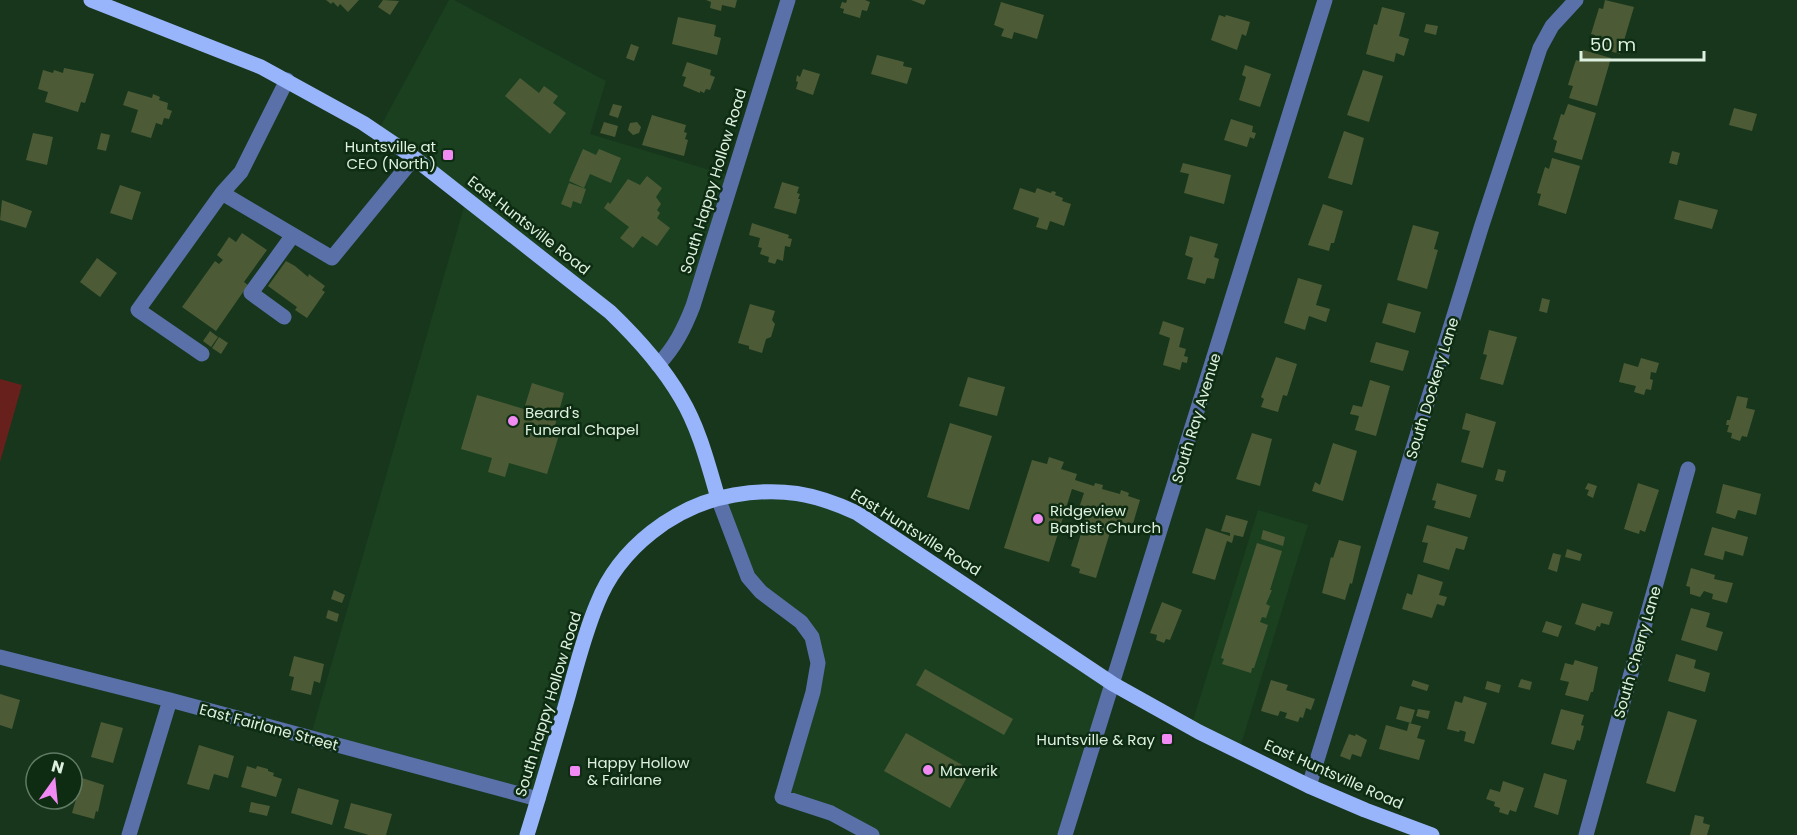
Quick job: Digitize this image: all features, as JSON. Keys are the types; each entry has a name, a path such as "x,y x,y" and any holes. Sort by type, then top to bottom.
{"main road":[{"name":"East Huntsville Road","path":"91,0 261,67 363,123 414,158 610,312 638,339 681,398 701,440 718,498 762,490 798,493 836,503 876,525 1113,684 1199,732 1309,786 1432,835"},
{"name":"South Happy Hollow Road","path":"527,835 598,602 618,567 639,543 662,524 687,510 718,498"}],"street":[{"name":"South Happy Hollow Road","path":"658,365 673,349 693,306 788,0"},
{"name":"South Ray Avenue","path":"1065,835 1325,0"},
{"name":"South Dockery Lane","path":"1309,786 1480,228 1540,48 1552,27 1576,0"},
{"path":"202,354 138,310 222,193 241,172 287,80"},
{"path":"222,193 332,258 414,158"},
{"path":"284,317 251,293 293,235"},
{"name":"South Cherry Lane","path":"1586,835 1688,469"},
{"path":"718,498 748,577 761,592 801,622 812,637 818,663 813,692 782,797 831,813 872,835"},
{"name":"East Fairlane Street","path":"0,657 170,700 538,799"},
{"path":"129,835 170,700"}],"shaded area":[{"path":"449,0 454,0 606,81 590,134 733,177 693,306 658,365 681,398 718,498 662,524 598,602 538,799 310,738 466,200 377,133"},
{"path":"0,379 22,385 0,462"},
{"path":"762,491 836,503 1113,684 1065,835 872,835 782,797 813,692 812,637 761,592 718,498"},
{"path":"1258,510 1308,525 1239,751 1191,727"}],"building":[{"path":"326,0 359,0 348,12 340,4 338,7"},
{"path":"383,0 399,1 390,15 378,7"},
{"path":"706,0 737,0 735,8 722,5 721,11 710,8 711,2"},
{"path":"847,0 870,2 867,11 862,10 860,18 843,13 844,9 840,8 842,2 846,3"},
{"path":"911,0 926,0 924,5"},
{"path":"1605,0 1634,7 1620,54 1592,46 1595,35 1591,34 1599,8 1603,9"},
{"path":"1001,2 1044,15 1037,39 1014,32 1012,39 1001,36 1004,29 994,25"},
{"path":"1382,7 1405,13 1399,36 1409,39 1404,56 1396,53 1394,62 1366,54 1374,24 1377,25"},
{"path":"1219,15 1250,22 1246,36 1242,34 1237,50 1211,40"},
{"path":"678,17 716,25 714,36 721,38 717,55 672,44"},
{"path":"1426,24 1438,26 1436,35 1424,32"},
{"path":"631,44 639,47 634,61 626,58"},
{"path":"1583,50 1611,58 1597,106 1569,98 1573,86 1568,85 1576,60 1580,61"},
{"path":"877,55 904,62 903,66 912,68 907,84 871,74"},
{"path":"687,62 711,70 710,75 715,77 710,90 706,89 704,93 700,91 700,93 683,86 686,77 682,76"},
{"path":"1245,65 1271,74 1260,107 1239,100 1246,77 1242,75"},
{"path":"64,68 94,74 85,103 81,102 78,112 45,102 48,92 38,89 43,70 63,73"},
{"path":"803,69 820,74 813,95 796,89 797,75 800,77"},
{"path":"1363,70 1383,76 1369,122 1347,115"},
{"path":"520,78 539,93 544,86 558,96 553,103 566,113 550,134 505,96"},
{"path":"128,91 152,98 153,94 160,97 159,100 168,103 167,109 172,111 169,119 164,118 162,125 156,123 151,138 131,132 138,110 123,105"},
{"path":"613,104 622,106 618,118 609,115"},
{"path":"1568,104 1596,113 1582,160 1554,152 1557,141 1553,139 1561,114 1564,115"},
{"path":"1734,108 1757,114 1752,131 1729,125"},
{"path":"652,115 686,125 684,132 687,133 685,139 688,140 684,156 642,145"},
{"path":"1231,119 1253,126 1252,132 1256,133 1254,139 1250,137 1247,147 1224,140"},
{"path":"604,122 618,126 615,137 600,133"},
{"path":"637,122 641,127 639,133 633,135 628,130 630,123"},
{"path":"1344,131 1364,138 1352,185 1328,178"},
{"path":"33,133 53,137 47,165 26,160"},
{"path":"101,133 110,135 106,151 97,149"},
{"path":"583,149 596,155 599,149 621,158 611,183 590,174 584,188 569,181"},
{"path":"1672,151 1680,153 1677,165 1669,163"},
{"path":"1552,158 1580,166 1566,214 1538,205 1541,194 1537,193 1545,167 1549,169"},
{"path":"1183,163 1231,175 1224,204 1184,193 1189,174 1180,172"},
{"path":"647,176 662,188 656,197 661,204 657,210 660,213 657,218 670,228 657,246 642,236 633,248 620,238 629,227 604,208 608,202 610,204 628,179 640,185"},
{"path":"782,182 799,187 797,193 800,194 798,199 800,199 796,214 774,208"},
{"path":"569,183 586,189 581,204 573,201 571,208 561,204"},
{"path":"120,185 141,192 132,220 110,213"},
{"path":"1020,188 1035,193 1037,188 1051,193 1056,192 1055,195 1063,198 1062,201 1071,204 1064,226 1050,221 1047,230 1036,227 1039,218 1013,209"},
{"path":"2,200 32,211 26,228 0,220"},
{"path":"1679,200 1718,210 1712,229 1674,219"},
{"path":"1323,204 1343,211 1334,243 1331,243 1329,251 1308,245"},
{"path":"752,223 789,235 788,238 792,239 790,247 785,246 783,261 777,259 775,264 768,262 769,257 760,254 762,248 758,247 760,238 749,235"},
{"path":"1413,225 1439,232 1434,249 1438,250 1427,289 1397,280"},
{"path":"242,233 267,250 244,282 248,285 216,331 182,307 215,261 219,264 223,260 217,255 229,237 236,242"},
{"path":"1190,236 1218,244 1214,257 1219,259 1214,279 1207,278 1205,284 1187,279 1193,258 1185,255"},
{"path":"97,258 117,273 100,297 80,282"},
{"path":"286,261 325,286 322,290 325,292 307,318 295,310 297,307 268,286"},
{"path":"1298,278 1322,285 1316,305 1330,309 1326,322 1309,316 1305,330 1284,323"},
{"path":"1542,298 1550,300 1547,313 1539,311"},
{"path":"1388,303 1421,312 1415,333 1382,323"},
{"path":"750,304 775,311 772,320 775,324 771,337 766,339 762,353 738,343"},
{"path":"1163,321 1184,328 1179,347 1186,349 1184,356 1188,357 1187,363 1182,362 1180,370 1163,365 1170,338 1159,334"},
{"path":"1489,330 1517,337 1503,385 1480,379 1487,355 1483,354"},
{"path":"210,331 218,337 211,347 203,341"},
{"path":"219,337 228,343 221,354 212,348"},
{"path":"1376,342 1409,351 1403,371 1370,362"},
{"path":"1276,357 1297,364 1287,396 1283,395 1278,412 1261,407 1264,399 1261,397"},
{"path":"1641,358 1659,363 1656,373 1651,372 1650,379 1653,380 1651,390 1646,389 1644,395 1634,392 1636,386 1619,382 1624,363 1638,367"},
{"path":"968,377 1005,387 997,416 959,406"},
{"path":"1370,380 1390,386 1376,436 1355,430 1359,416 1350,414 1353,405 1362,407"},
{"name":"Beard's Funeral Chapel","path":"532,383 564,393 553,433 559,435 547,474 509,463 505,477 488,472 492,458 461,449 477,395 524,409"},
{"path":"1737,396 1748,398 1746,408 1755,410 1747,437 1742,436 1740,441 1731,438 1732,433 1727,432 1729,425 1726,425 1727,420 1730,420"},
{"path":"1466,413 1496,422 1483,468 1461,462 1470,431 1462,429"},
{"path":"950,423 992,436 969,510 927,497"},
{"path":"1252,433 1272,439 1260,486 1236,479"},
{"path":"1333,443 1357,451 1343,501 1312,491 1315,482 1320,485"},
{"path":"1049,457 1064,462 1061,469 1077,474 1075,480 1094,486 1095,483 1103,485 1102,489 1120,494 1121,490 1129,493 1128,496 1140,500 1132,527 1121,523 1119,528 1112,526 1096,578 1079,573 1080,569 1071,566 1087,514 1078,511 1084,493 1072,489 1049,562 1004,548 1032,460 1047,464"},
{"path":"1498,469 1506,471 1503,482 1495,480"},
{"path":"1437,483 1477,495 1470,518 1434,508 1436,501 1432,500"},
{"path":"1588,483 1597,486 1593,498 1587,495 1589,490 1585,489"},
{"path":"1638,483 1659,490 1645,532 1640,530 1639,534 1624,529"},
{"path":"1723,484 1761,494 1756,515 1738,510 1735,519 1716,513"},
{"path":"1226,515 1248,521 1243,537 1234,535 1232,543 1227,541 1215,580 1192,573 1206,528 1230,536 1230,533 1221,531"},
{"path":"1427,525 1468,537 1464,550 1456,548 1449,570 1423,562 1428,543 1422,542"},
{"path":"1712,527 1748,537 1743,556 1725,551 1723,560 1704,555"},
{"path":"1263,530 1285,537 1283,546 1261,539"},
{"path":"1339,540 1361,546 1352,584 1350,583 1345,600 1322,593 1331,557 1333,558"},
{"path":"1257,543 1282,551 1266,604 1270,606 1266,618 1262,617 1260,622 1268,625 1251,673 1222,664 1224,659 1221,658"},
{"path":"1567,549 1582,554 1580,561 1565,557"},
{"path":"1553,553 1561,555 1557,572 1548,569"},
{"path":"1691,568 1715,575 1714,579 1733,583 1727,603 1712,599 1713,594 1704,591 1700,597 1690,594 1690,587 1686,586"},
{"path":"1418,574 1443,582 1439,595 1447,597 1444,606 1437,604 1432,618 1402,609 1407,593 1412,595"},
{"path":"334,590 345,595 342,603 331,599"},
{"path":"1162,602 1182,610 1170,640 1166,639 1164,643 1156,640 1157,635 1150,633"},
{"path":"1582,603 1613,612 1609,625 1601,623 1595,631 1575,624"},
{"path":"1691,608 1710,613 1706,627 1723,632 1717,651 1681,640"},
{"path":"328,610 339,614 337,622 326,618"},
{"path":"1546,621 1562,626 1558,637 1542,632"},
{"path":"1676,654 1696,660 1694,668 1710,673 1705,692 1668,681"},
{"path":"294,656 324,664 320,683 314,681 311,695 291,690 294,677 289,676"},
{"path":"1575,660 1598,667 1593,692 1588,701 1565,695 1569,682 1560,680 1565,663 1573,665"},
{"path":"925,669 1013,719 1004,735 916,685"},
{"path":"1521,679 1532,682 1530,690 1518,687"},
{"path":"1271,680 1288,685 1286,690 1315,699 1311,710 1306,708 1303,718 1300,717 1298,722 1285,718 1287,713 1280,711 1278,716 1261,711"},
{"path":"1413,680 1429,685 1427,691 1411,686"},
{"path":"1487,681 1501,685 1499,693 1485,689"},
{"path":"0,694 20,700 12,729 0,725"},
{"path":"1464,696 1487,703 1474,744 1464,741 1466,732 1447,729 1455,701 1462,703"},
{"path":"1400,706 1415,710 1411,723 1396,719"},
{"path":"1418,709 1430,711 1428,719 1416,716"},
{"path":"1561,709 1584,715 1580,741 1577,740 1574,750 1551,744"},
{"path":"1668,711 1697,720 1675,792 1646,783"},
{"path":"101,722 123,728 113,763 91,757"},
{"path":"1409,723 1421,726 1417,738 1425,740 1419,760 1379,749 1386,725 1407,731"},
{"name":"Maverik","path":"906,733 971,770 950,808 884,771"},
{"path":"1349,734 1355,736 1356,734 1367,740 1361,757 1352,754 1350,760 1340,756"},
{"path":"199,745 234,756 228,778 214,774 209,790 187,784"},
{"path":"247,766 268,769 274,773 273,776 282,779 276,797 241,787"},
{"path":"1544,773 1567,780 1558,815 1534,807"},
{"path":"84,779 104,785 98,812 96,811 94,819 72,813 73,811 84,811"},
{"path":"1503,781 1524,788 1516,812 1510,810 1508,815 1499,812 1500,808 1494,806 1495,802 1486,799 1490,789 1500,792"},
{"path":"298,788 339,800 332,825 291,813"},
{"path":"251,802 270,806 267,816 249,812"},
{"path":"351,803 392,814 386,835 369,835 344,828"},
{"path":"1695,815 1704,817 1703,823 1710,825 1707,835 1690,835"}],"place":[{"name":"Huntsville at CEO (North)","path":"448,155"},
{"name":"Beard's Funeral Chapel","path":"513,421"},
{"name":"Ridgeview Baptist Church","path":"1038,519"},
{"name":"Huntsville & Ray","path":"1167,739"},
{"name":"Maverik","path":"928,770"},
{"name":"Happy Hollow & Fairlane","path":"575,771"}]}
